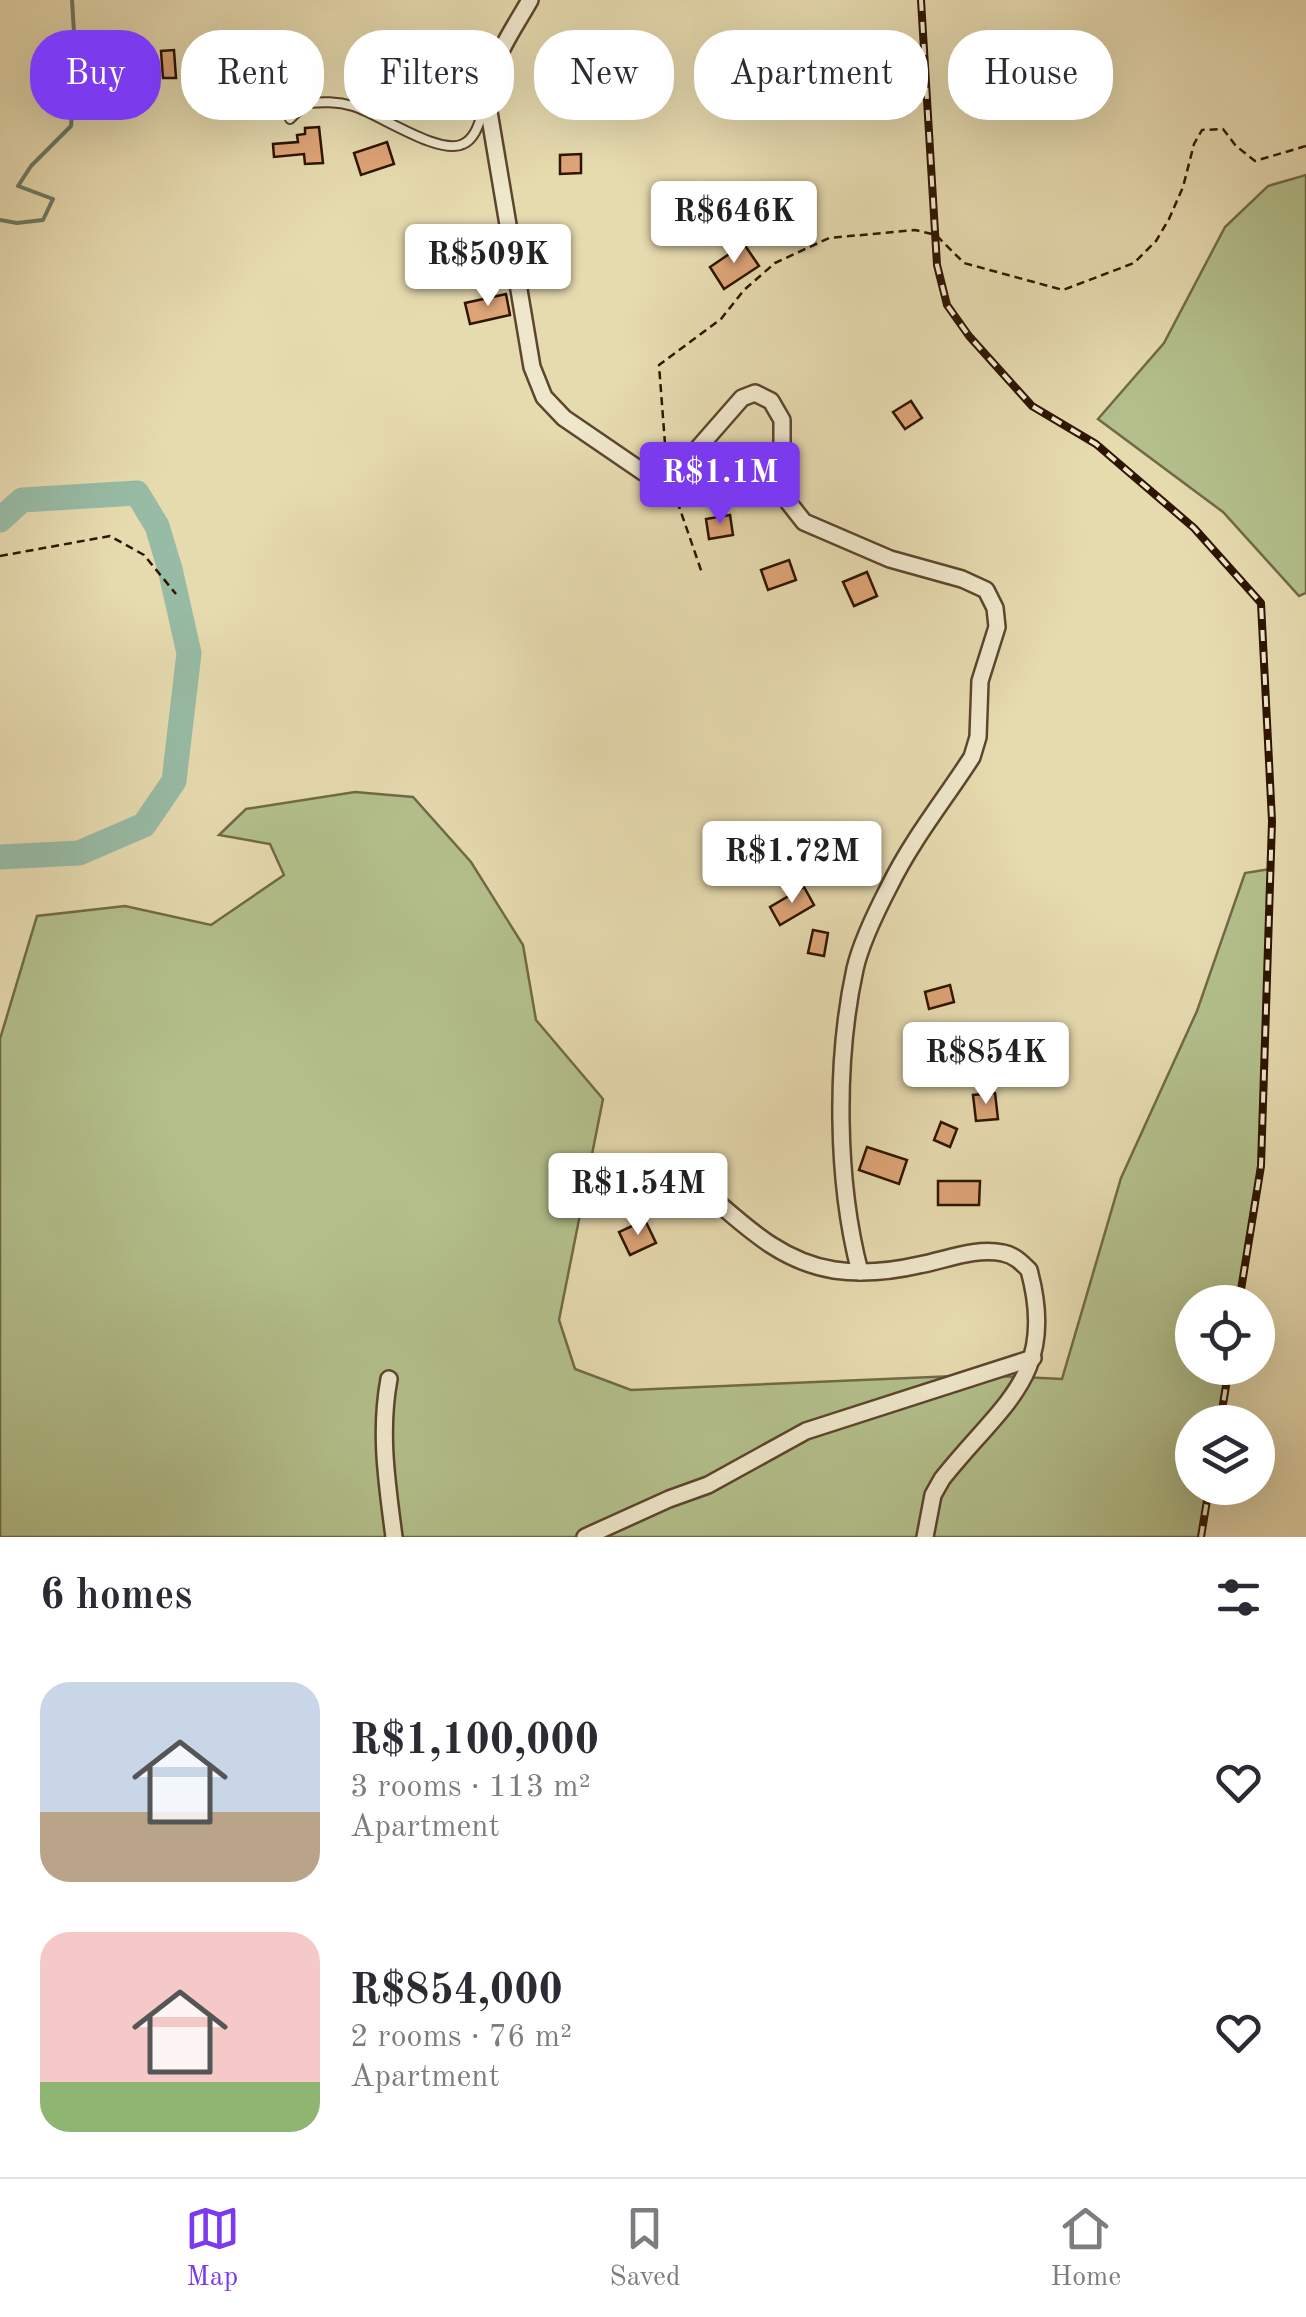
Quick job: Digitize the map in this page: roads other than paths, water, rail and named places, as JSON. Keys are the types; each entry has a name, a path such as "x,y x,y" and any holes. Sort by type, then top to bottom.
{"street":[{"path":"513,30 530,0"},
{"path":"490,120 532,367 544,397 564,418 643,472 668,474 686,462 742,398 755,393 771,401 782,420 782,481 789,503 804,522 890,558 962,579 986,590 995,608 997,627 980,681 978,736 972,757 890,883 855,966 842,1078 842,1124 852,1241 860,1272"},
{"path":"709,1194 748,1231 768,1244 800,1260 831,1269 860,1272 917,1266 987,1251 1006,1253 1028,1270 1038,1317 1033,1358 1018,1389 942,1479 924,1537"},
{"path":"584,1537 669,1498 708,1486 806,1432 1033,1358"},
{"path":"389,1379 383,1412 384,1475 394,1537"}],"lane":[{"path":"385,120 443,146 460,147 472,138 479,120"}],"waterway":[{"path":"0,220 43,220 53,199 18,186 31,166 71,126 76,64 72,0"},
{"path":"0,520 22,500 137,493 157,526 189,653 174,781 144,825 79,853 0,857"}],"railway":[{"path":"921,0 937,265 947,305 969,336 1032,406 1096,444 1194,528 1261,603 1272,821 1261,1166 1242,1285"},
{"path":"1223,1405 1226,1385"},
{"path":"1201,1537 1206,1505"}]}
